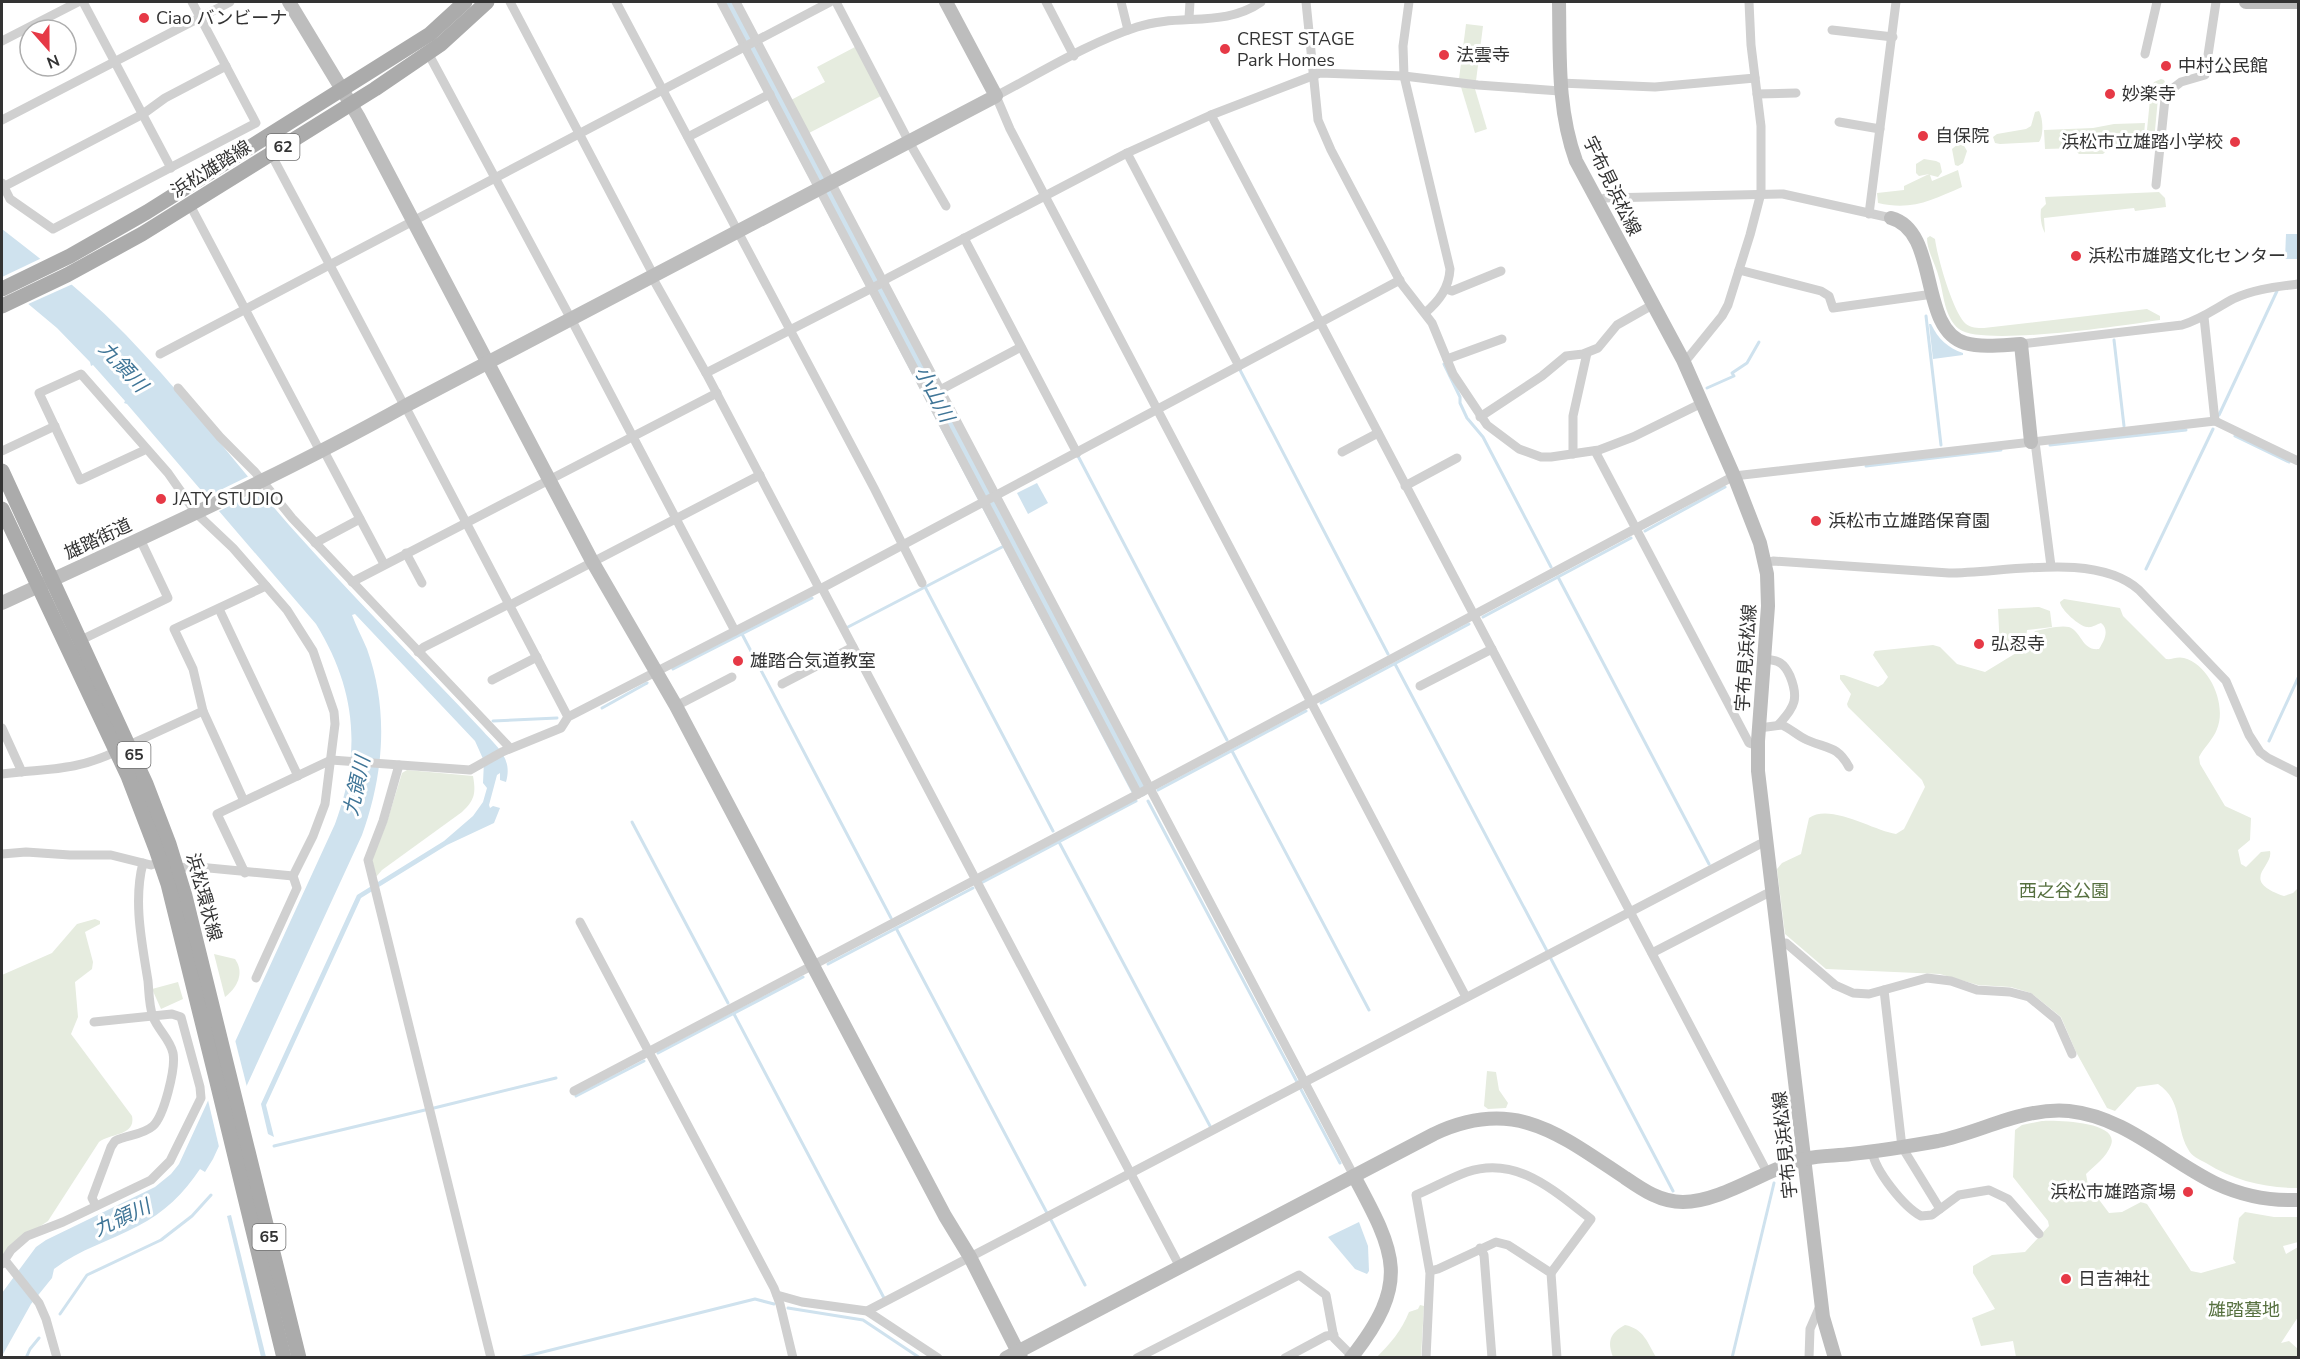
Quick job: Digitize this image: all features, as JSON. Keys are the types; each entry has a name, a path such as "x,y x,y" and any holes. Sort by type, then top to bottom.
{"main road":[{"name":"浜松雄踏線","path":"2,289 54,264 167,200 430,34 465,2"},
{"name":"浜松雄踏線","path":"8,303 68,275 134,239 350,105 428,53 457,30 486,2"},
{"name":"浜松環状線","path":"2,471 81,640 123,748 160,862 231,1136 284,1358"},
{"name":"浜松環状線","path":"2,509 38,586 123,748 155,803 177,870 299,1358"}],"street":[{"path":"2,41 78,2"},
{"path":"83,2 171,168"},
{"path":"192,2 226,66 256,123 53,229 10,199 2,185 143,114 165,98 226,66"},
{"path":"2,120 230,2"},
{"path":"289,2 350,105 592,561 676,706 945,1216 970,1257 1015,1355 1447,1128 1474,1120 1503,1118 1545,1128 1571,1142 1645,1191 1672,1201 1701,1200 1805,1159 1949,1139 2027,1113 2068,1111 2110,1122 2141,1137 2228,1188 2261,1198 2298,1200"},
{"path":"510,2 653,276 853,647 1180,1267"},
{"path":"616,2 874,488 922,584"},
{"path":"721,2 751,44 1059,632 1138,794"},
{"path":"736,2 770,94 825,186 877,285 939,390 969,460"},
{"path":"160,354 830,2"},
{"path":"836,2 909,142 946,206"},
{"path":"946,2 996,96 1010,129 1045,196 1466,997"},
{"path":"1046,2 1074,56"},
{"path":"1121,2 1128,30"},
{"path":"1189,18 1190,2"},
{"path":"996,96 1128,30 1155,21 1233,16 1261,2"},
{"path":"1306,2 1318,120 1331,150 1400,280 1432,323 1457,382 1480,417 1497,434 1525,451 1541,457 1595,452 1633,437 1702,403"},
{"path":"1409,2 1403,46 1404,76 1450,269 1446,289 1425,313"},
{"name":"宇布見浜松線","path":"1559,2 1560,87 1565,127 1570,145 1584,178 1683,360 1734,476 1760,543 1765,563 1768,595 1758,771 1821,1304 1835,1358"},
{"path":"1683,360 1688,358 1725,311 1761,193 1761,126 1751,45 1749,2"},
{"path":"1869,214 1896,2"},
{"path":"2145,54 2157,2"},
{"path":"2156,184 2164,99 2174,86 2205,75 2216,2"},
{"path":"2246,2 2298,2"},
{"path":"1832,30 1893,36"},
{"path":"428,53 496,177 735,631"},
{"path":"706,373 1127,153 1211,115 1314,76 1331,73 1404,76 1478,85 1560,87 1655,87 1755,78"},
{"path":"1757,94 1796,93"},
{"path":"688,137 770,94"},
{"name":"雄踏街道","path":"2,603 323,452 405,406 996,96"},
{"path":"1211,115 1768,1174"},
{"path":"1839,122 1880,129"},
{"path":"1127,153 1239,366"},
{"path":"271,154 568,717"},
{"path":"1598,202 1605,198 1761,193 1790,195 1902,221 1909,227 1926,268 1943,326 1956,339 1973,345 2021,344 2171,327 2204,317 2245,294 2267,288 2298,284"},
{"path":"190,205 384,564"},
{"path":"964,238 1077,453"},
{"path":"1739,270 1821,291 1828,296 1833,308 1933,294"},
{"path":"1446,289 1452,291 1501,271"},
{"path":"245,873 217,814 331,760 343,759 464,771 477,767 506,750 561,728 568,717 902,546 1400,280"},
{"path":"1480,417 1542,376 1566,356 1587,353 1598,348 1617,325 1654,304"},
{"path":"2204,317 2216,422"},
{"path":"1447,359 1502,339"},
{"path":"2021,344 2051,566"},
{"path":"939,390 1021,348"},
{"path":"1573,454 1573,416 1587,353"},
{"path":"147,449 80,480 39,393 81,374 202,510 297,623 318,666 336,718 325,804 313,836 293,876 297,888 256,978"},
{"path":"178,388 292,518 506,750"},
{"path":"352,582 717,393"},
{"path":"574,1091 1148,789 1734,476 2216,422 2298,461"},
{"path":"2,451 55,426"},
{"path":"1342,452 1378,434"},
{"path":"1595,452 1749,743 1758,746"},
{"path":"1405,486 1458,458"},
{"path":"418,652 760,475"},
{"path":"315,543 360,519"},
{"path":"81,640 168,598 140,539"},
{"path":"406,553 422,583"},
{"path":"1765,563 1773,561 1949,573 2051,566 2090,569 2120,578 2134,585 2226,681 2249,735 2260,752 2298,773"},
{"path":"244,801 203,711 193,669 174,629 266,586"},
{"path":"219,609 297,776"},
{"path":"1059,632 1148,789 1300,1083 1354,1176 1384,1234 1391,1270 1388,1293 1380,1316 1352,1357 1334,1335 1326,1295 1299,1275 1137,1358"},
{"path":"782,684 853,647"},
{"path":"1420,686 1492,649"},
{"path":"492,680 537,657"},
{"path":"1759,728 1767,729 1779,724 1791,710 1796,692 1784,665 1776,660 1764,659"},
{"path":"676,706 732,677"},
{"path":"2,774 70,767 123,748 203,711"},
{"path":"1779,724 1808,740 1836,750 1849,767"},
{"path":"2,728 22,772"},
{"path":"399,765 383,821 368,860 491,1358"},
{"path":"867,1311 1630,911 1760,844 1767,843"},
{"path":"2,854 26,852 111,855 150,865 160,862"},
{"path":"96,1206 92,1198 115,1141 153,1126 164,1110 173,1064 173,1054 153,1016 139,912 140,873 143,863"},
{"path":"177,870 188,866 293,876"},
{"path":"1652,953 1766,894 1773,893"},
{"path":"580,922 777,1295 793,1358"},
{"path":"1779,943 1786,943 1845,991 1861,994 1927,978 1951,981 1977,990 2020,993 2036,1002 2057,1020 2072,1054"},
{"path":"1884,990 1902,1147 1940,1209"},
{"path":"57,1358 39,1303 11,1268 3,1262 10,1250 27,1236 151,1180 165,1168 200,1103 200,1087 181,1017 172,1014 94,1023"},
{"path":"1872,1151 1873,1159 1894,1191 1921,1216 1926,1217 1959,1195 1989,1190 2008,1198 2039,1234"},
{"path":"1426,1358 1430,1271 1416,1195 1466,1172 1501,1168 1523,1172 1534,1177 1591,1219 1551,1273 1557,1358"},
{"path":"1430,1271 1480,1248 1502,1242 1551,1273"},
{"path":"1480,1248 1484,1255 1492,1358"},
{"path":"777,1295 802,1302 867,1311 938,1358"},
{"path":"1809,1358 1810,1329 1821,1304"},
{"path":"1285,1358 1326,1336 1334,1335"}],"green space":[{"path":"1466,24 1483,26 1476,81 1459,79"},
{"path":"855,47 881,96 809,133 791,100 825,82 817,67"},
{"path":"2161,79 2166,84 2158,98 2154,141 2149,144 2146,140 2151,89 2154,82"},
{"path":"1461,87 1475,89 1487,129 1475,133"},
{"path":"2039,111 2042,135 2039,142 1995,143 1993,137 1997,134 2031,126 2035,112"},
{"path":"2145,123 2143,146 2105,147 2106,151 2103,154 2079,154 2076,151 2077,148 2045,149 2044,130"},
{"path":"1958,144 1963,144 1967,151 1963,163 1958,166 1955,165 1952,149"},
{"path":"1924,159 1940,163 1942,172 1938,177 1930,175 1932,181 1958,170 1962,187 1912,205 1878,203 1877,193 1904,190 1904,186 1929,174 1919,176 1916,173 1916,164"},
{"path":"2159,192 2165,198 2166,207 2135,211 2134,208 2044,218 2045,233 2041,221 2041,209 2046,204 2045,197"},
{"path":"1930,236 1935,239 1951,297 1961,318 1970,326 1984,328 2147,309 2160,316 2160,320 2088,330 2024,335 1973,334 1959,329 1950,318 1945,305 1938,273 1928,248 1927,238"},
{"name":"西之谷公園","path":"2064,599 2120,608 2123,616 2166,659 2184,658 2193,662 2209,677 2218,698 2220,719 2215,733 2199,757 2200,764 2225,806 2251,818 2250,840 2238,850 2241,864 2246,867 2261,852 2270,851 2270,857 2261,874 2260,879 2263,884 2284,896 2293,893 2298,888 2298,1188 2274,1187 2239,1179 2193,1156 2184,1140 2175,1106 2166,1091 2158,1084 2137,1087 2115,1111 2107,1108 2076,1052 2061,1017 2031,993 2011,987 1978,985 1940,974 1826,969 1785,934 1777,869 1782,863 1801,854 1809,818 1818,814 1840,816 1896,834 1904,829 1925,787 1922,780 1848,707 1851,694 1840,679 1840,675 1878,687 1888,677 1873,655 1875,651 1933,645 1940,647 1957,664 1985,672 2021,650 2035,631 2057,627 2073,629 2085,644 2093,649 2099,649 2105,636 2104,626 2101,623 2089,627 2080,624 2063,609 2060,602"},
{"path":"2039,607 2050,611 2052,627 2027,630 2026,638 2021,639 2020,648 2000,650 1998,609"},
{"path":"407,770 473,776 473,796 470,804 462,812 382,870 376,877 372,860 402,773"},
{"path":"95,919 100,921 100,924 85,932 93,962 92,969 75,982 78,1017 71,1034 132,1116 132,1122 126,1131 99,1142 48,1221 8,1248 2,1257 2,975 52,953 77,924"},
{"path":"214,954 235,959 238,964 238,980 225,997"},
{"path":"178,982 183,999 161,1009 152,989"},
{"path":"1487,1071 1496,1072 1499,1090 1508,1103 1506,1108 1488,1109 1484,1106"},
{"name":"雄踏墓地","path":"2042,1121 2084,1124 2106,1131 2111,1137 2111,1145 2103,1158 2086,1174 2088,1185 2109,1213 2122,1212 2141,1202 2147,1204 2191,1271 2201,1273 2236,1263 2233,1259 2239,1218 2245,1212 2274,1217 2298,1217 2298,1242 2283,1246 2286,1254 2298,1247 2298,1317 2281,1343 2289,1341 2298,1349 2298,1357 2016,1357 2013,1341 1981,1346 1972,1318 1995,1309 1973,1273 1973,1266 1992,1255 2025,1252 2049,1226 2048,1221 2013,1177 2015,1130 2022,1125"},
{"path":"1420,1305 1424,1306 1421,1357 1377,1357 1403,1325 1409,1312 1418,1309"},
{"path":"1625,1325 1641,1333 1656,1357 1613,1357 1610,1346 1611,1338"}],"water":[{"name":"九領川","path":"2,229 81,293 112,321 147,358 312,551 498,748 505,759 508,774 506,782 500,780 500,773 497,775 489,805 490,808 493,806 500,808 494,823 447,845 361,898 266,1105 274,1137 268,1134 261,1104 357,895 444,841 473,816 483,802 487,788 483,783 484,761 475,741 355,614 352,615 367,649 379,695 381,742 375,789 362,835 213,1159 205,1172 200,1169 165,1209 147,1221 74,1256 54,1269 52,1278 31,1304 2,1356 2,1293 36,1247 155,1187 179,1164 335,824 349,772 351,721 340,673 316,624 93,365 91,366 90,362 57,328 2,282"},
{"path":"2286,234 2298,234 2298,259 2285,259"},
{"path":"1929,324 1944,342 1963,355 1933,359"},
{"path":"1037,483 1048,503 1028,514 1017,493"},
{"path":"231,1215 266,1357 261,1357 227,1216"},
{"path":"1359,1222 1368,1246 1369,1271 1367,1274 1355,1269 1328,1237"}],"pier":[{"path":"44,257 75,283 26,305 2,286 2,277"},
{"path":"251,475 263,490 217,512 204,498"},
{"path":"234,1036 248,1091 220,1151 207,1096"}],"waterway":[{"name":"小山川","path":"728,2 1140,787"},
{"path":"2219,415 2277,291"},
{"path":"1926,316 1941,445"},
{"path":"2114,340 2124,426"},
{"path":"1707,388 1734,376 1732,373 1747,363 1759,342"},
{"path":"1444,364 1467,418 1483,437 1551,567"},
{"path":"1240,370 1388,654"},
{"path":"2146,569 2213,429"},
{"path":"2050,445 2186,430"},
{"path":"2235,436 2289,462"},
{"path":"1866,466 2001,450"},
{"path":"1078,456 1227,740"},
{"path":"1645,531 1725,487"},
{"path":"1483,617 1631,538"},
{"path":"848,627 1004,546"},
{"path":"1558,577 1709,864"},
{"path":"925,587 1053,831"},
{"path":"673,669 812,598"},
{"path":"1321,703 1469,624"},
{"path":"742,634 891,918"},
{"path":"1395,664 1547,951"},
{"path":"2269,741 2298,678"},
{"path":"602,708 647,683"},
{"path":"1158,790 1306,711"},
{"path":"493,721 557,718"},
{"path":"1232,751 1369,1010"},
{"path":"983,882 1136,801"},
{"path":"1148,801 1340,1163"},
{"path":"632,822 728,1003"},
{"path":"1059,842 1210,1126"},
{"path":"828,964 973,888"},
{"path":"896,928 1047,1213"},
{"path":"1550,957 1673,1191"},
{"path":"658,1053 803,977"},
{"path":"734,1014 884,1298"},
{"path":"576,1096 644,1061"},
{"path":"434,1108 556,1078"},
{"path":"274,1146 425,1110"},
{"path":"1732,1358 1774,1183"},
{"path":"60,1314 87,1275 161,1240 192,1216 211,1195"},
{"path":"1050,1218 1085,1285"},
{"path":"519,1358 755,1299 774,1304"},
{"path":"788,1308 863,1320 920,1358"},
{"path":"26,1358 39,1338"}],"place":[{"name":"Ciao バンビーナ","path":"144,18"},
{"name":"CREST STAGE Park Homes","path":"1225,49"},
{"name":"法雲寺","path":"1444,55"},
{"name":"中村公民館","path":"2166,66"},
{"name":"妙楽寺","path":"2110,94"},
{"name":"自保院","path":"1923,136"},
{"name":"浜松市立雄踏小学校","path":"2235,142"},
{"name":"浜松市雄踏文化センター","path":"2076,256"},
{"name":"JATY STUDIO","path":"161,499"},
{"name":"浜松市立雄踏保育園","path":"1816,521"},
{"name":"弘忍寺","path":"1979,644"},
{"name":"雄踏合気道教室","path":"738,661"},
{"name":"浜松市雄踏斎場","path":"2188,1192"},
{"name":"日吉神社","path":"2066,1279"}]}
